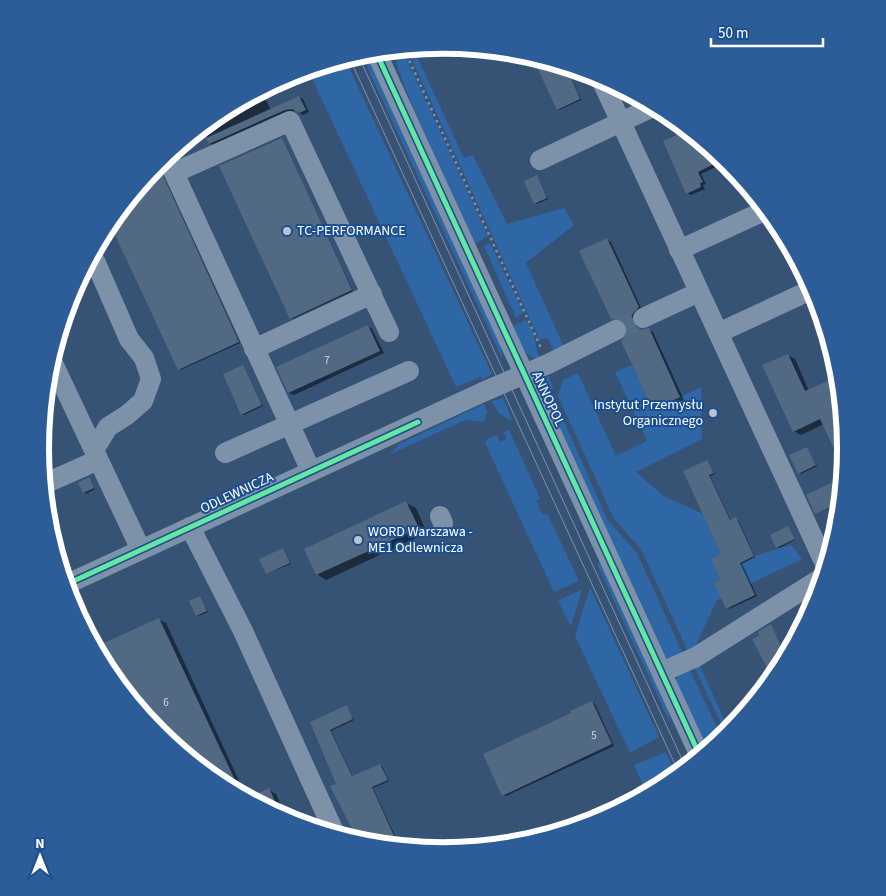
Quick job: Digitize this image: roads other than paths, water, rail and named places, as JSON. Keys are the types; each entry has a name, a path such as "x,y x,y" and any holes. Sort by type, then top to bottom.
{"street":[{"name":"ANNOPOL","path":"379,59 697,749"},
{"path":"606,89 822,557"},
{"path":"540,160 646,110"},
{"path":"311,471 172,166 290,121 389,332"},
{"path":"679,250 760,213"},
{"path":"51,480 96,455 108,427 127,415 143,401 151,379 144,358 129,339 96,262"},
{"path":"644,318 698,292"},
{"path":"718,333 805,293"},
{"path":"254,349 372,294"},
{"name":"ODLEWNICZA","path":"73,582 525,374 616,330"},
{"path":"56,370 141,550"},
{"path":"225,453 409,371"},
{"path":"190,527 243,631 331,826"},
{"path":"662,672 696,657 813,583"}],"tunnel":[{"path":"616,330 643,318"}],"tram line":[{"path":"361,62 683,761"},
{"path":"352,64 676,766"}],"place":[{"name":"TC-PERFORMANCE","path":"287,231"},
{"name":"Instytut Przemysłu Organicznego","path":"713,413"},
{"name":"WORD Warszawa - ME1 Odlewnicza","path":"358,540"}]}
